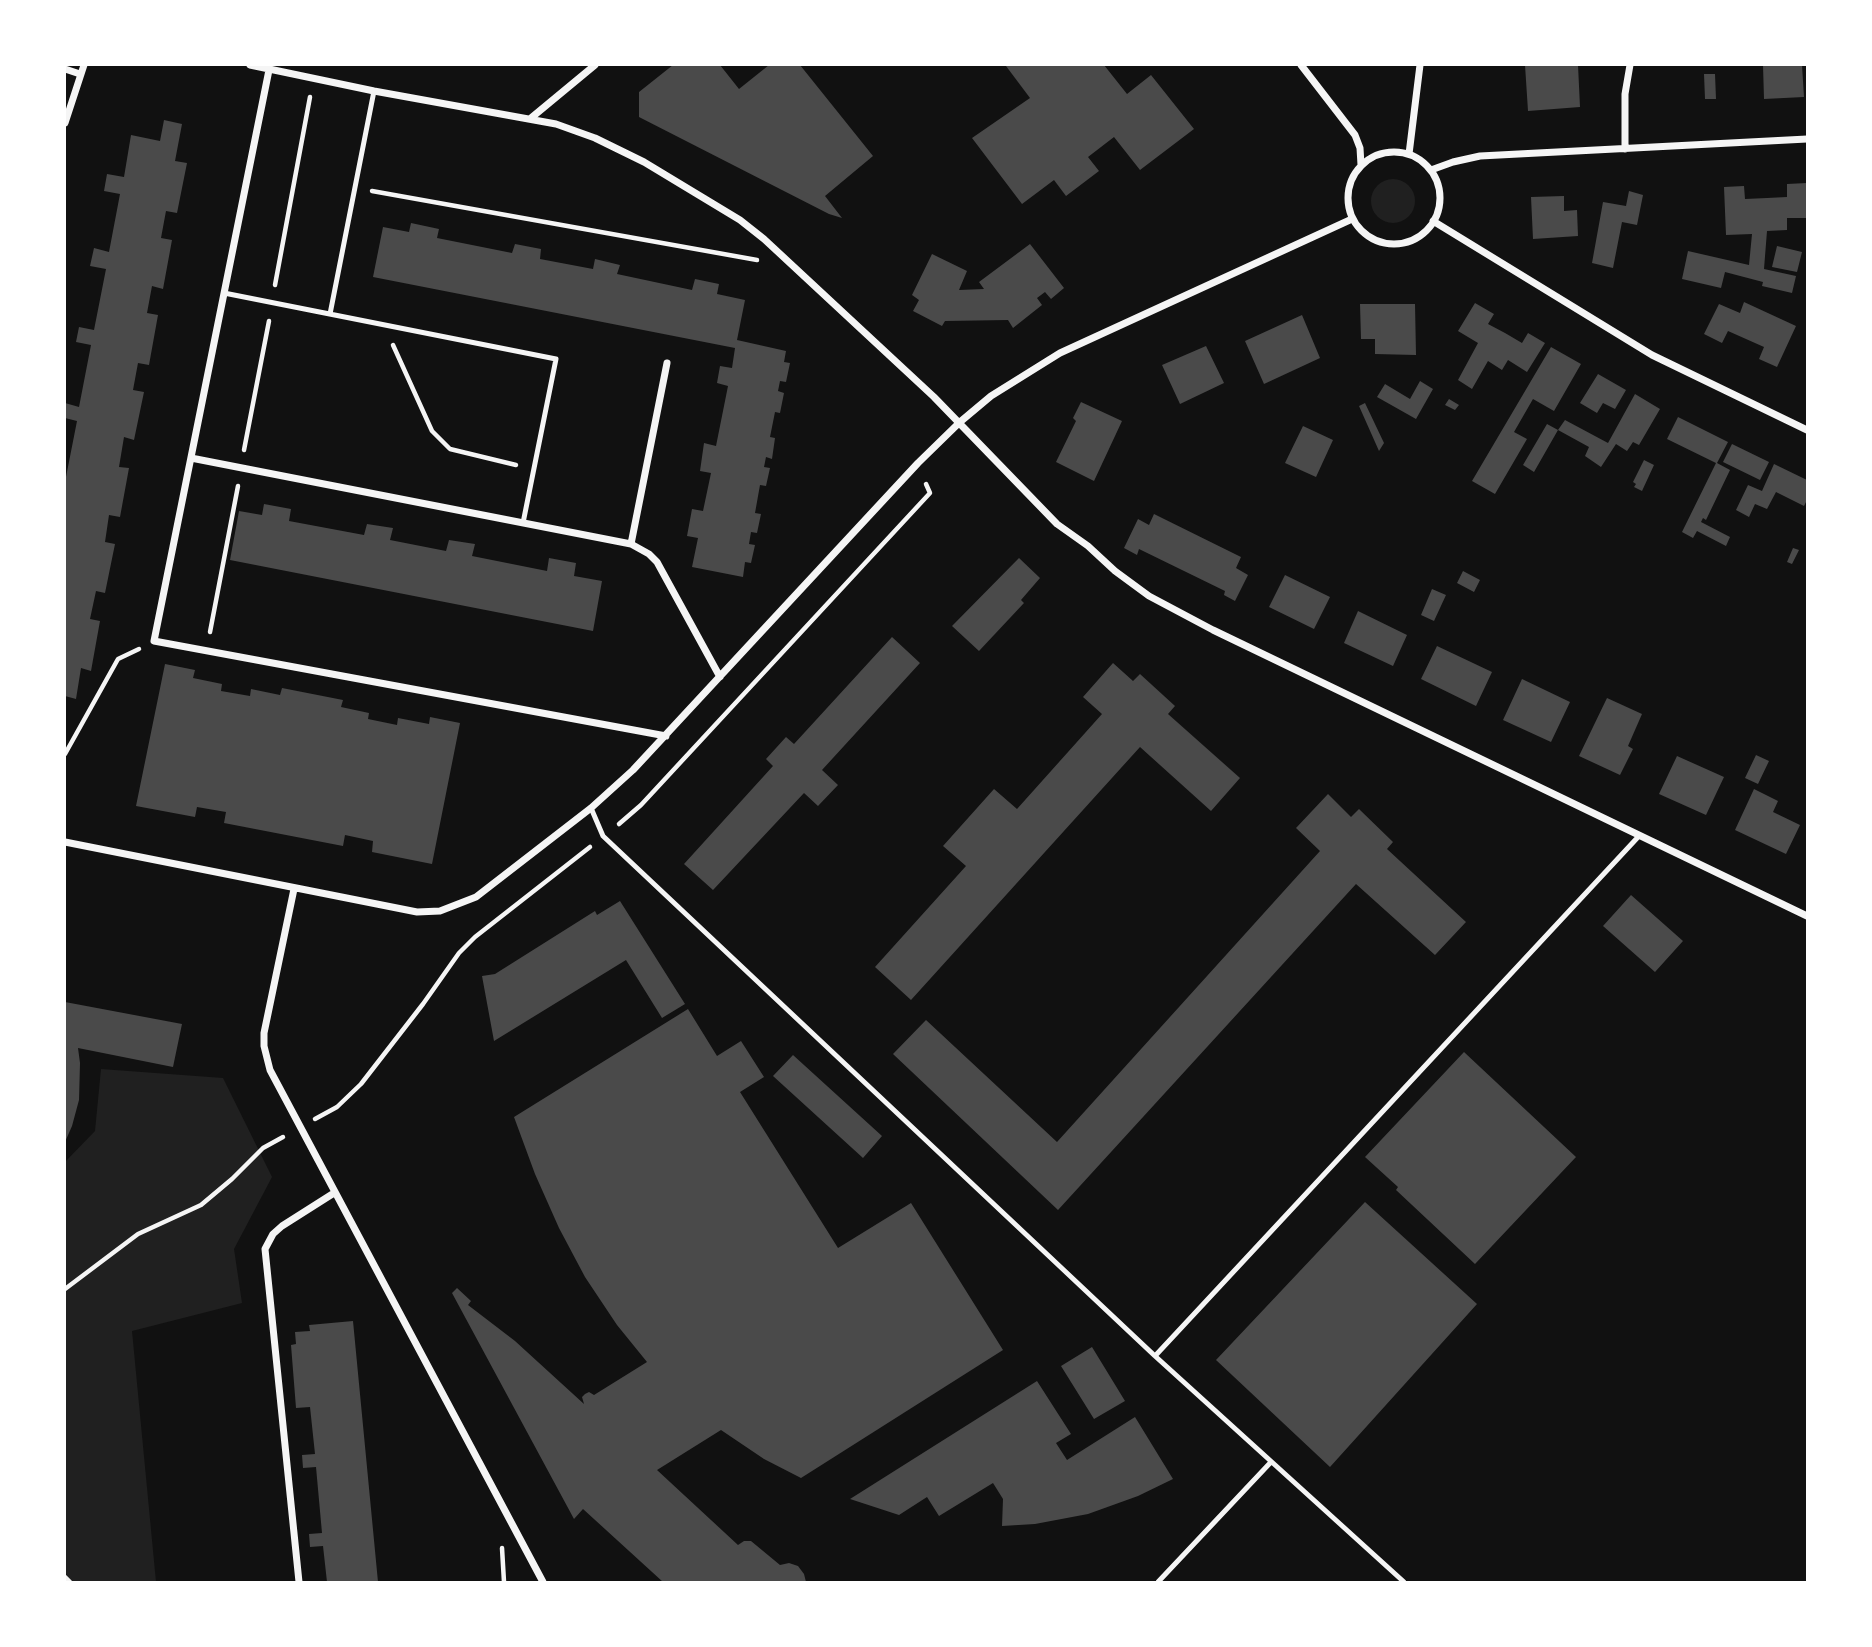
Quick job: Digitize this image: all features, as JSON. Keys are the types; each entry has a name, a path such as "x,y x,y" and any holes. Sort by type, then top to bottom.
{"street":[{"path":"65,123 84,65"},
{"path":"250,65 556,124 595,138 664,173 740,220 795,267 960,422 1057,524 1149,596 1807,916"},
{"path":"531,118 595,65"},
{"path":"1301,65 1355,135 1360,148 1361,165"},
{"path":"1409,154 1420,65"},
{"path":"1625,149 1625,94 1630,65"},
{"path":"65,69 80,74"},
{"path":"269,70 154,641 666,736"},
{"path":"1431,170 1480,156 1807,139"},
{"path":"1384,153 1409,154 1431,170 1438,185 1439,206 1433,221 1418,237 1403,243 1381,242 1366,235 1352,219 1348,207 1353,175 1371,157 1384,153"},
{"path":"65,842 417,912 451,908 488,889 591,808 666,736 918,463 960,422 1011,382 1060,353 1352,219"},
{"path":"1433,221 1645,351 1807,430"},
{"path":"631,544 667,363"},
{"path":"191,458 631,544 657,562 720,677"},
{"path":"294,889 264,1033 270,1070 543,1582"},
{"path":"299,1582 265,1249 273,1234 282,1226 334,1192"}],"lane":[{"path":"330,314 374,91"},
{"path":"224,293 556,359 523,523"},
{"path":"591,808 603,836 1155,1356 1404,1582"},
{"path":"1155,1356 1639,836"},
{"path":"1158,1582 1271,1462"}],"path":[{"path":"207,650 314,79"},
{"path":"355,188 795,267"},
{"path":"384,325 432,431 450,449 534,469"},
{"path":"65,1289 138,1234 201,1205 264,1148 337,1107 361,1084 467,945 641,805 930,493 918,463"},
{"path":"65,754 118,659 154,641"},
{"path":"65,1577 69,1582"}],"shaded area":[{"path":"1393,179 1409,185 1415,201 1409,217 1393,223 1377,217 1371,201 1377,185"},
{"path":"101,1069 223,1078 272,1177 234,1249 242,1303 132,1331 156,1582 65,1582 65,1162 95,1131"}],"building":[{"path":"673,65 720,65 739,89 769,65 800,65 873,156 825,196 842,218 829,214 639,117 639,92"},
{"path":"1104,65 1127,94 1151,75 1194,129 1140,170 1114,137 1088,157 1099,171 1066,196 1054,180 1022,204 972,138 1030,98 1006,66"},
{"path":"1525,65 1578,65 1580,107 1528,111"},
{"path":"1763,65 1802,65 1804,97 1764,99"},
{"path":"1704,74 1715,74 1716,99 1705,99"},
{"path":"164,120 182,124 175,161 187,163 177,213 166,211 161,238 172,240 163,289 152,286 147,313 158,315 149,365 138,363 133,390 144,392 134,440 124,437 119,467 129,468 120,517 109,515 105,542 115,544 105,593 96,591 90,619 100,621 91,671 81,668 76,699 65,696 65,482 77,421 65,418 65,403 79,407 91,345 76,342 79,327 94,330 106,269 90,266 94,248 109,252 120,194 104,191 107,174 124,177 131,135 160,141"},
{"path":"1807,183 1807,218 1787,218 1787,230 1767,231 1764,269 1796,276 1792,293 1762,286 1763,282 1725,272 1721,288 1682,279 1688,251 1749,265 1752,234 1726,235 1724,187 1744,186 1745,199 1767,198 1787,197 1787,184"},
{"path":"1629,191 1643,195 1637,225 1622,222 1613,268 1592,263 1603,202 1626,206"},
{"path":"1564,196 1564,211 1577,210 1578,236 1533,239 1531,197"},
{"path":"411,223 439,229 437,238 512,253 515,244 541,249 540,259 593,269 595,259 620,265 617,274 692,290 695,279 719,284 717,294 745,300 737,340 786,351 784,362 790,363 786,382 780,381 778,391 784,393 780,413 775,412 770,437 775,438 772,459 766,457 764,467 770,468 766,486 760,485 755,513 761,514 757,533 751,532 749,544 755,545 751,563 745,562 743,577 692,567 698,538 687,536 692,509 703,511 711,473 700,471 704,443 716,446 728,386 717,383 720,366 732,368 735,348 373,277 383,227 409,232"},
{"path":"1030,244 1064,288 1051,299 1045,292 1037,298 1042,305 1013,328 1008,320 945,321 942,326 913,311 919,300 912,295 932,254 967,271 959,290 984,289 979,282"},
{"path":"1777,246 1802,252 1797,272 1772,267"},
{"path":"1744,302 1796,326 1777,367 1759,359 1764,347 1728,331 1722,343 1704,334 1719,304 1740,313"},
{"path":"1475,303 1494,314 1488,324 1522,343 1528,333 1545,343 1527,372 1508,360 1502,370 1488,361 1472,389 1458,380 1478,343 1458,331"},
{"path":"1360,304 1415,304 1416,355 1375,354 1375,339 1361,339"},
{"path":"1302,315 1320,358 1264,384 1245,341"},
{"path":"1206,346 1224,383 1180,404 1162,365"},
{"path":"1551,347 1581,364 1554,411 1533,399 1514,432 1527,439 1495,494 1472,481"},
{"path":"1598,374 1626,390 1615,409 1603,403 1597,413 1580,403"},
{"path":"1420,381 1433,389 1416,419 1377,397 1385,384 1410,399"},
{"path":"1635,394 1660,409 1639,445 1633,442 1627,451 1616,444 1601,467 1585,456 1589,447 1558,430 1565,420 1608,443"},
{"path":"1449,399 1459,405 1455,410 1445,405"},
{"path":"1081,402 1122,421 1094,481 1056,462 1076,421 1073,418"},
{"path":"1365,403 1384,443 1379,451 1359,406"},
{"path":"1678,417 1728,442 1717,463 1730,470 1706,520 1703,518 1701,522 1730,537 1726,546 1697,531 1693,538 1682,532 1716,463 1667,439"},
{"path":"1547,424 1558,430 1534,472 1523,465"},
{"path":"1303,426 1333,440 1316,477 1285,463"},
{"path":"1732,444 1769,462 1760,480 1723,462"},
{"path":"1644,460 1654,465 1642,491 1634,487 1636,484 1633,482"},
{"path":"1774,464 1807,480 1807,500 1804,506 1776,492 1767,509 1755,504 1749,517 1736,510 1748,485 1762,491"},
{"path":"264,504 291,509 289,521 364,535 367,524 393,528 390,540 446,551 449,540 475,544 472,556 547,571 549,558 576,563 574,576 602,581 593,631 230,560 239,511 262,515"},
{"path":"1154,514 1241,557 1236,568 1248,575 1235,601 1224,595 1225,591 1139,549 1137,555 1124,548 1138,519 1149,525"},
{"path":"1793,548 1799,550 1792,564 1787,562"},
{"path":"1019,558 1040,578 1021,600 1024,603 979,651 952,626"},
{"path":"1463,571 1480,580 1474,592 1457,583"},
{"path":"1285,575 1330,597 1314,629 1269,607"},
{"path":"1432,589 1446,595 1434,621 1421,615"},
{"path":"1358,611 1407,635 1393,666 1344,643"},
{"path":"892,637 920,663 822,770 838,785 818,806 804,793 713,890 684,864 773,766 766,759 786,737 794,744"},
{"path":"1437,646 1492,672 1476,706 1421,679"},
{"path":"1113,663 1133,681 1140,674 1175,706 1168,714 1240,778 1211,811 1140,747 911,1000 875,967 966,866 943,846 994,789 1017,809 1102,714 1083,697"},
{"path":"165,664 195,670 193,678 222,684 221,691 250,696 251,689 280,695 282,688 343,700 341,707 369,713 368,719 397,725 398,718 429,724 430,717 460,723 432,864 372,852 373,841 345,835 343,846 224,823 226,812 197,807 195,817 136,806"},
{"path":"1522,679 1570,702 1551,742 1503,720"},
{"path":"1607,698 1642,714 1628,746 1633,749 1620,775 1579,756"},
{"path":"1756,755 1769,761 1758,784 1745,778"},
{"path":"1677,756 1724,777 1706,815 1659,794"},
{"path":"1754,789 1778,801 1773,812 1800,825 1786,854 1735,830"},
{"path":"1328,794 1351,817 1359,809 1393,842 1387,849 1466,922 1435,955 1356,884 1058,1210 893,1054 926,1020 1057,1142 1320,851 1296,828"},
{"path":"1631,895 1683,941 1655,972 1603,926"},
{"path":"620,901 685,1004 662,1018 626,960 494,1041 482,976 495,974 595,911 597,915"},
{"path":"65,1002 182,1024 173,1067 78,1048 79,1100 65,1142"},
{"path":"688,1009 717,1056 741,1041 764,1077 740,1092 838,1248 911,1203 1003,1350 801,1478 764,1459 721,1430 657,1470 738,1545 751,1541 780,1565 789,1563 798,1566 806,1582 663,1582 583,1509 574,1519 452,1293 457,1288 471,1301 468,1305 515,1341 584,1404 582,1397 585,1394 589,1392 594,1395 647,1362 617,1325 585,1277 535,1174 514,1117"},
{"path":"1464,1052 1576,1157 1475,1264 1365,1157"},
{"path":"793,1055 882,1136 863,1158 773,1076"},
{"path":"1365,1202 1477,1304 1330,1467 1216,1360"},
{"path":"353,1321 378,1582 327,1582 323,1546 310,1547 309,1534 322,1533 316,1467 303,1468 302,1455 315,1454 310,1407 296,1408 291,1345 296,1344 295,1332 310,1331 309,1325"},
{"path":"1092,1347 1125,1401 1094,1419 1061,1366"},
{"path":"1037,1381 1071,1434 1056,1443 1067,1460 1135,1417 1173,1479 1138,1496 1088,1514 1035,1524 1002,1526 1003,1499 993,1483 939,1516 927,1497 899,1515 850,1499"}]}
